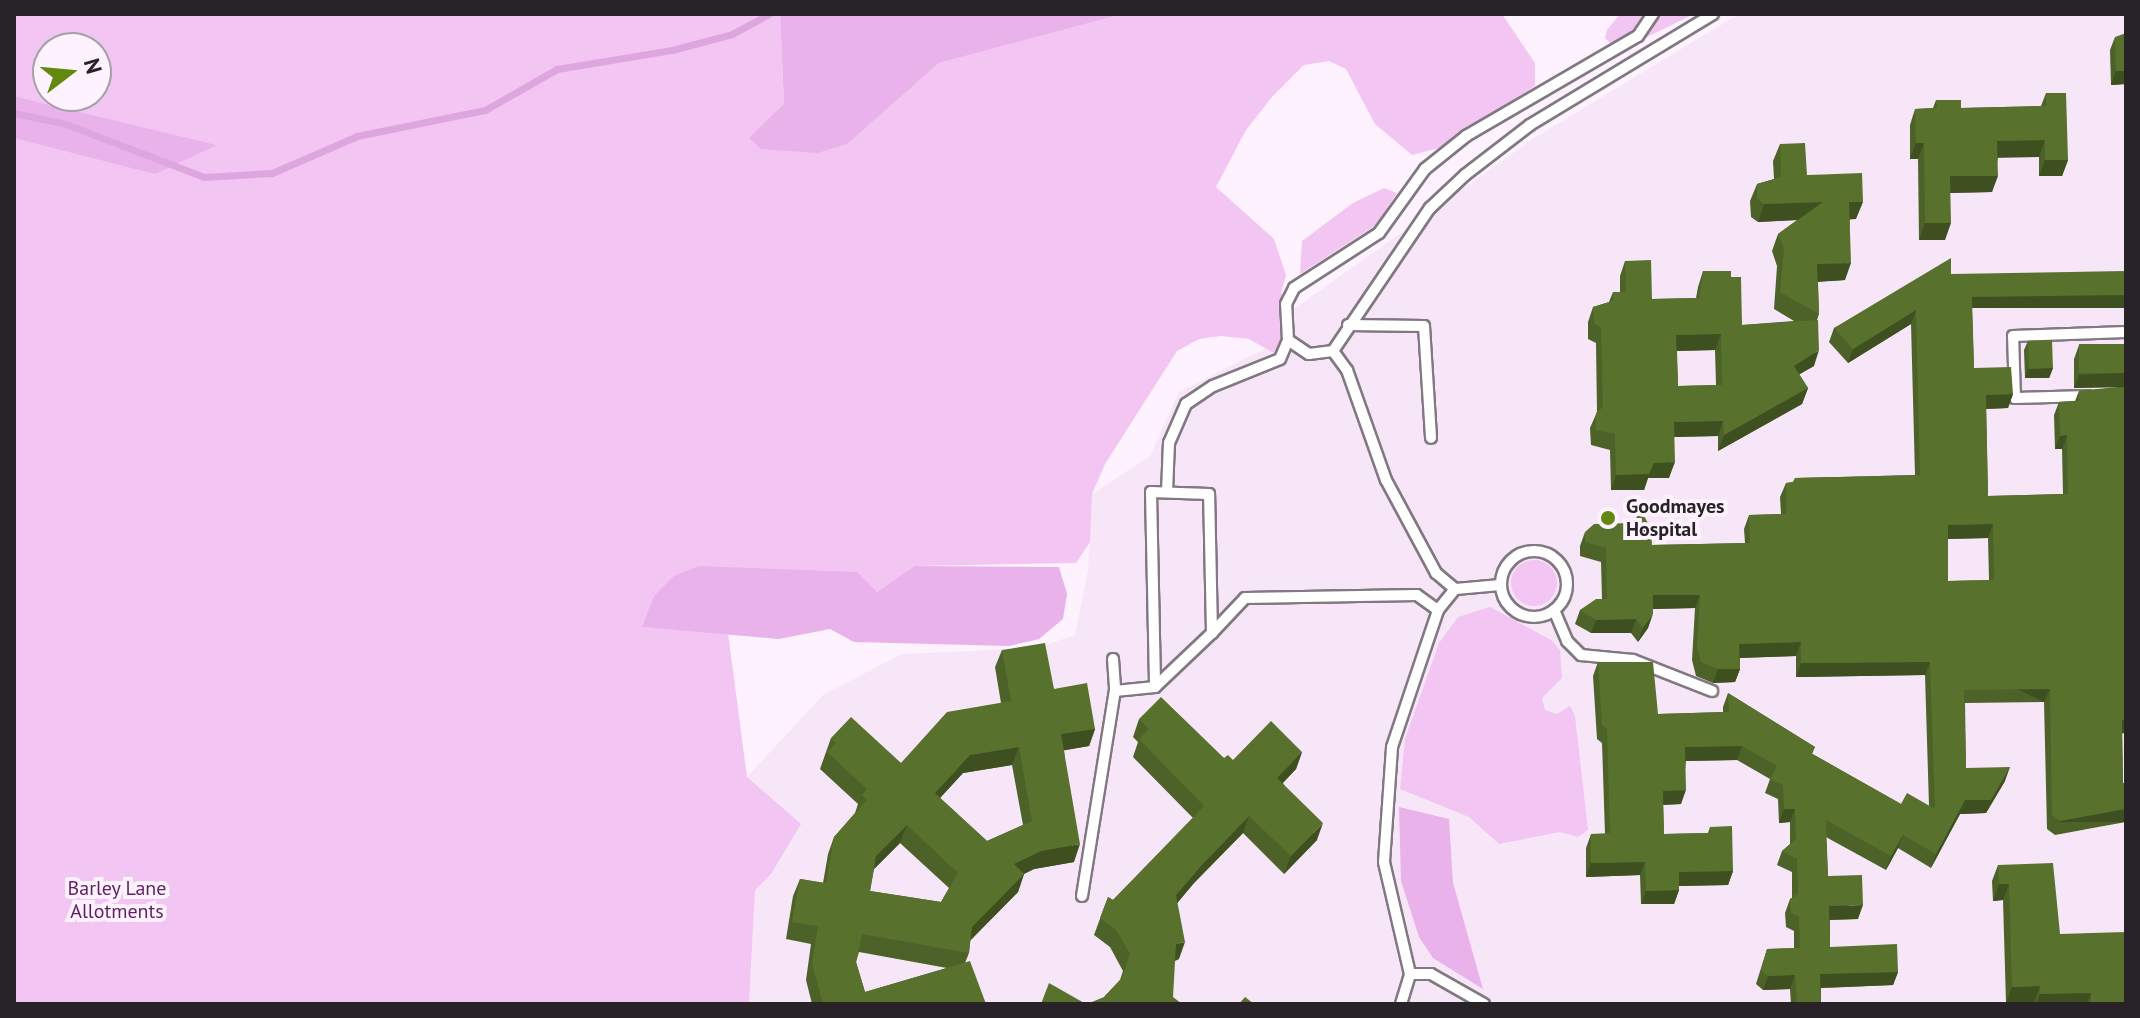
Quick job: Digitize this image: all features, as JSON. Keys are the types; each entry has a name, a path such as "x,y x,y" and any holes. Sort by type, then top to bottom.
{"lane":[{"path":"1167,492 1169,443 1186,404 1213,386 1280,359 1288,340 1286,304 1294,288 1379,233 1425,169 1466,136 1638,36 1653,14"},
{"path":"1333,351 1430,208 1465,175 1530,125 1713,14"},
{"path":"1348,325 1424,326 1431,438"},
{"path":"2094,396 2015,398 2013,336 2126,332"},
{"path":"1288,340 1309,354 1333,351"},
{"path":"1333,351 1347,370 1386,480 1436,573 1455,589 1501,585"},
{"path":"1155,687 1151,492 1209,494 1212,633"},
{"path":"1543,552 1560,563 1567,580 1564,597 1554,610 1535,617 1516,611 1501,585 1514,558 1543,552"},
{"path":"1401,1004 1410,974 1384,862 1386,793 1402,706 1438,610 1455,589"},
{"path":"1115,691 1155,687 1245,598 1417,595 1438,610"},
{"path":"1554,610 1567,641 1581,655 1633,660 1712,691"},
{"path":"1082,896 1115,691 1113,659"},
{"path":"1410,974 1431,974 1484,1004"}],"shaded area":[{"path":"780,14 1123,14 939,63 847,144 817,153 761,149 749,138 784,104"},
{"name":"Goodmayes Hospital","path":"1739,14 2126,14 2126,1004 749,1004 755,890 771,874 747,777 824,694 902,654 1037,648 1075,635 1088,570 1092,494 1150,456 1179,392 1266,348 1280,319 1534,138"},
{"path":"14,96 32,100 32,112 80,112 217,145 155,174 14,138"},
{"path":"699,566 857,572 877,592 914,566 1059,567 1067,594 1063,619 1039,639 1009,646 854,642 830,629 779,639 642,627 654,596 674,576"},
{"path":"1399,807 1449,819 1453,883 1483,989 1433,958 1419,937 1401,881"}],"green space":[{"name":"Barley Lane Allotments","path":"14,14 780,14 784,104 847,143 939,63 1123,14 1502,14 1535,63 1535,86 1439,148 1412,155 1375,124 1346,69 1329,61 1304,65 1272,97 1246,130 1216,187 1274,239 1286,275 1281,293 1295,308 1280,319 1284,338 1274,353 1249,339 1221,336 1199,339 1177,351 1105,464 1092,494 1090,542 1076,563 914,566 877,592 864,585 654,596 643,627 728,633 747,777 801,824 771,874 755,890 749,1004 14,1004 14,138 43,144 216,145 80,112 112,112 112,32 32,32 32,100 14,96"},
{"path":"1620,14 1694,14 1639,41 1611,44 1605,38 1607,30"},
{"path":"1384,188 1397,193 1376,225 1300,274 1302,241 1353,203"},
{"path":"1534,560 1550,567 1557,583 1550,599 1534,606 1518,599 1511,583 1518,567"},
{"path":"1490,607 1551,640 1560,650 1562,678 1542,698 1545,710 1557,714 1570,706 1575,716 1588,830 1578,837 1560,832 1499,844 1469,817 1400,789 1405,739 1439,643 1458,617"}],"building":[{"path":"2126,33 2126,71 2116,71 2115,37"},
{"path":"2046,93 2066,93 2068,160 2045,160 2045,140 1997,141 1998,176 1950,176 1951,223 1925,223 1924,143 1916,143 1915,109 1937,108 1936,100 1961,100 1961,108 2046,106"},
{"path":"1805,143 1807,175 1862,173 1863,202 1849,202 1851,263 1817,264 1819,314 1780,292 1784,248 1778,234 1823,202 1764,204 1757,199 1757,184 1781,177 1780,144"},
{"path":"1951,258 1951,274 2126,271 2126,295 1972,297 1974,368 2011,367 2013,394 1986,395 1988,496 2068,494 2067,435 2060,436 2059,402 2079,401 2079,391 2126,387 2126,720 2122,720 2126,809 2060,821 2052,815 2050,689 1964,690 1966,768 2010,767 1991,800 1965,800 1936,854 1903,835 1891,856 1826,820 1828,876 1862,875 1863,905 1829,906 1830,947 1897,944 1898,972 1820,974 1821,1004 1797,1004 1795,975 1768,976 1761,970 1767,949 1800,948 1799,917 1791,913 1790,899 1798,894 1797,859 1782,851 1796,839 1795,809 1784,809 1783,785 1770,779 1777,766 1742,746 1685,747 1686,790 1663,791 1664,834 1710,833 1710,827 1732,826 1733,871 1679,872 1679,890 1646,891 1645,862 1591,863 1591,834 1610,833 1607,729 1602,725 1598,662 1653,662 1658,714 1729,712 1728,693 1815,747 1811,753 1901,804 1907,793 1935,809 1930,662 1801,663 1801,642 1739,644 1740,669 1718,669 1701,662 1697,646 1700,595 1653,595 1653,614 1643,628 1636,619 1596,620 1580,610 1596,599 1607,599 1606,548 1585,542 1585,532 1594,524 1633,523 1641,510 1651,529 1652,545 1750,543 1749,515 1786,514 1786,483 1795,482 1795,478 1920,475 1916,310 1853,349 1834,328","holes":["1993,524 1994,580 1948,581 1948,525"]},
{"path":"1651,260 1652,299 1699,298 1703,271 1731,271 1731,277 1741,277 1742,325 1818,320 1819,350 1794,366 1808,388 1724,435 1723,421 1674,422 1675,462 1654,463 1649,474 1616,475 1615,434 1596,430 1596,413 1603,407 1601,328 1594,323 1593,307 1613,301 1613,292 1626,292 1625,261","holes":["1721,334 1722,385 1678,386 1676,335"]},
{"path":"2052,340 2053,368 2029,369 2028,341"},
{"path":"2079,344 2126,344 2126,373 2079,373"},
{"path":"1045,643 1054,689 1087,683 1095,729 1061,734 1080,844 1041,851 1014,864 1024,874 972,927 969,953 862,934 856,962 865,992 970,961 986,1004 823,1004 812,963 818,926 792,922 800,879 826,883 834,837 867,800 862,795 867,789 827,752 836,743 831,738 851,717 901,763 947,712 1011,701 1002,650","holes":["1019,747 1032,821 987,841 935,793 970,755","907,825 958,873 941,902 870,891 876,856"]},
{"path":"1161,697 1224,758 1228,755 1233,760 1271,721 1302,752 1277,778 1323,823 1291,856 1249,816 1176,895 1185,942 1176,944 1173,997 1182,1004 1087,1004 1104,997 1122,978 1130,954 1116,930 1100,918 1108,897 1113,900 1204,806 1139,739 1149,729 1139,719"},
{"path":"2053,863 2060,934 2126,932 2126,1004 2091,1004 2091,993 2040,994 2040,986 2012,987 2009,884 1999,884 1998,865"},
{"path":"1049,983 1086,1004 1041,1004"},
{"path":"1245,997 1254,1004 1239,1004"}],"waterway":[{"path":"14,113 66,124 204,177 272,173 357,136 485,110 557,69 672,50 732,34 769,14"}],"place":[{"name":"Goodmayes Hospital","path":"1608,518"}]}
